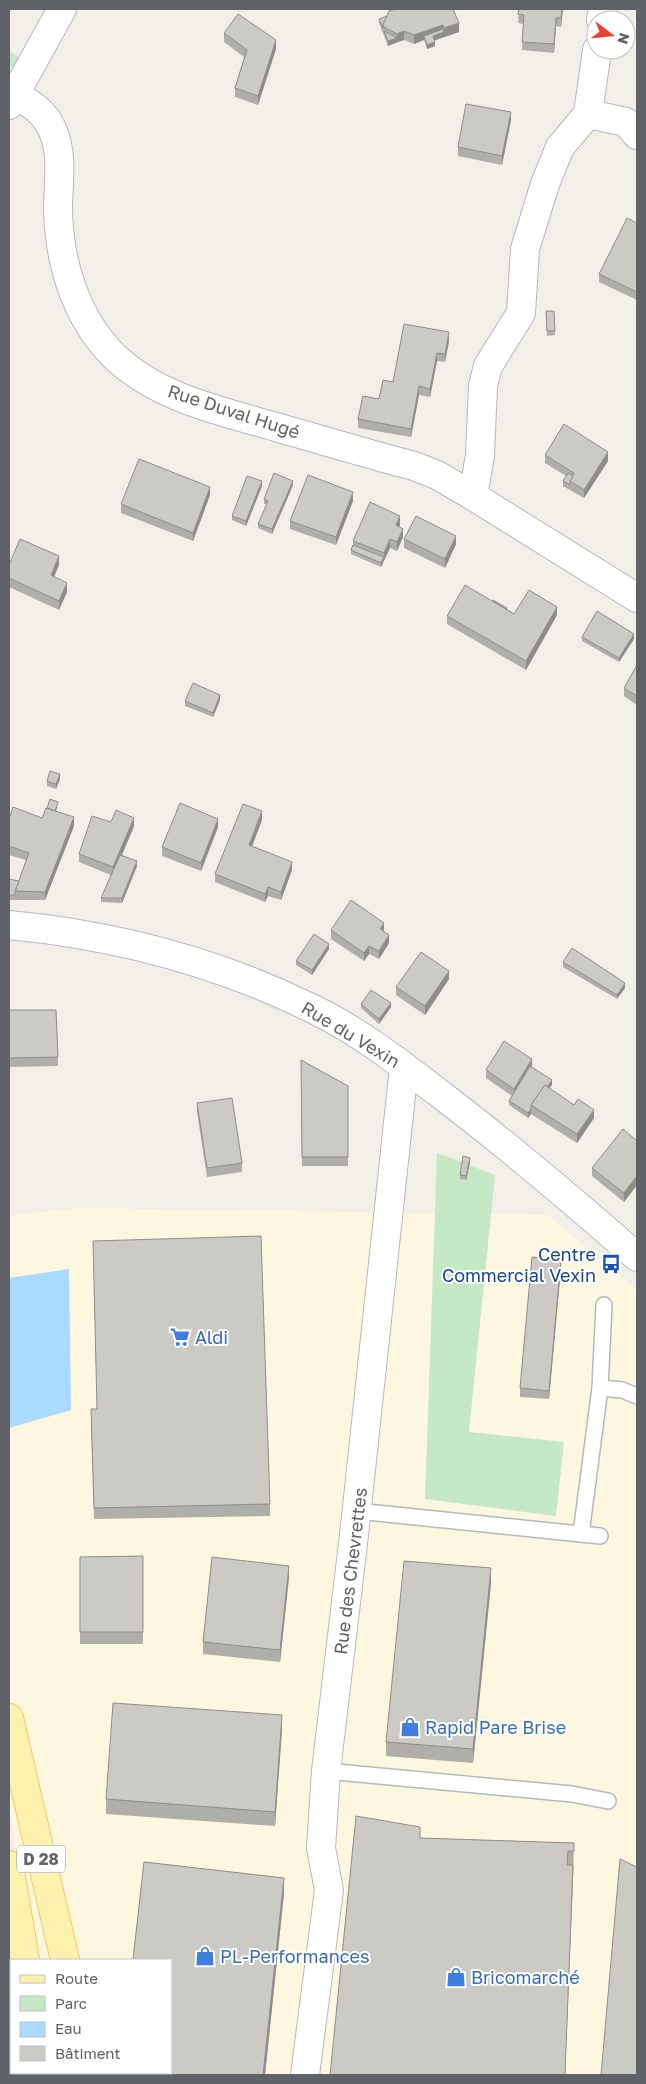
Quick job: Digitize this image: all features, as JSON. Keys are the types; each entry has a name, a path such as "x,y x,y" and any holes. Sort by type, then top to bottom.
{"main road":[{"name":"D 28","path":"9,1718 66,1959"},
{"name":"D 28","path":"9,1865 25,1959"}],"street":[{"path":"11,97 62,9"},
{"path":"473,496 480,455 483,386 488,366 521,313 526,249 545,184 560,147 588,114 596,60"},
{"name":"Rue Duval Hugé","path":"11,97 36,107 54,134 58,151 58,211 64,263 82,313 96,336 116,358 142,378 180,398 414,466 437,475 637,598"},
{"path":"588,114 626,122 637,135"},
{"name":"Rue du Vexin","path":"9,925 55,929 114,939 244,977 315,1009 404,1067 470,1117 634,1249"},
{"name":"Rue des Chevrettes","path":"305,2075 329,1890 321,1848 326,1771 357,1511 404,1067"}],"lane":[{"path":"581,1534 600,1388 604,1305"},
{"path":"600,1388 622,1390 637,1396"},
{"path":"357,1511 600,1536"},
{"path":"326,1771 572,1794 608,1802"}],"shaded area":[{"path":"78,1208 548,1215 637,1290 637,2075 53,2075 172,2074 172,1959 34,1959 9,1807 9,1216"}],"green space":[{"path":"9,50 20,59 13,67 9,67"},
{"path":"437,1153 495,1175 469,1432 564,1442 556,1516 425,1499"}],"water":[{"path":"69,1269 71,1410 9,1428 9,1278"}],"building":[{"path":"396,9 453,9 459,23 444,28 443,25 414,35 404,31 397,34 384,27 383,24 389,11"},
{"path":"519,9 562,9 561,18 556,18 554,44 522,42 524,15 518,14"},
{"path":"238,14 276,40 258,96 235,88 247,50 224,33"},
{"path":"387,16 383,24 383,28 379,19"},
{"path":"443,29 444,32 433,36 435,42 427,45 424,36"},
{"path":"384,31 388,33 397,38 388,41"},
{"path":"466,104 511,112 502,156 458,147"},
{"path":"627,218 637,223 637,292 599,274"},
{"path":"546,311 554,311 555,331 547,331"},
{"path":"404,324 449,332 445,354 437,353 430,389 419,386 411,429 358,419 363,396 379,399 383,380 393,382"},
{"path":"564,424 608,452 584,490 570,481 574,473 545,455"},
{"path":"139,459 210,487 193,533 121,504"},
{"path":"274,473 293,481 272,529 258,524 268,501 264,499"},
{"path":"568,473 573,476 570,485 563,481"},
{"path":"308,475 353,492 336,537 290,521"},
{"path":"247,476 262,481 246,521 232,516"},
{"path":"370,502 400,516 396,525 403,529 397,542 390,539 384,553 353,541"},
{"path":"416,516 456,536 445,559 404,539"},
{"path":"20,539 59,556 51,575 67,583 59,601 9,578 9,565"},
{"path":"353,545 384,557 381,563 351,550"},
{"path":"465,585 514,614 529,590 557,607 526,661 447,616"},
{"path":"493,600 507,608 506,609"},
{"path":"597,611 634,634 619,658 582,637"},
{"path":"637,665 637,696 624,688"},
{"path":"193,683 220,695 213,713 185,701"},
{"path":"50,771 60,774 56,784 47,781"},
{"path":"50,799 58,802 55,811 47,808"},
{"path":"180,803 218,819 201,863 162,847"},
{"path":"243,804 262,811 249,845 292,862 281,892 268,887 265,894 215,874"},
{"path":"13,807 42,818 46,808 74,817 45,892 15,891 29,853 9,846 9,819"},
{"path":"116,810 134,818 113,867 79,854 92,816 111,822"},
{"path":"120,855 137,861 122,898 101,898"},
{"path":"9,879 19,881 15,895 9,895"},
{"path":"351,900 384,923 380,929 389,935 379,951 369,946 364,953 331,930"},
{"path":"314,934 329,944 312,970 296,961"},
{"path":"572,948 625,983 617,995 563,962"},
{"path":"421,952 449,971 425,1006 396,987"},
{"path":"371,990 391,1003 379,1019 361,1004"},
{"path":"9,1010 56,1010 58,1057 9,1058"},
{"path":"504,1041 532,1059 514,1089 486,1070"},
{"path":"301,1060 348,1086 348,1157 302,1157"},
{"path":"530,1066 552,1080 547,1087 545,1085 531,1105 528,1113 509,1101"},
{"path":"545,1085 574,1105 578,1099 594,1110 577,1134 531,1105"},
{"path":"232,1098 242,1163 207,1168 197,1103"},
{"path":"623,1129 637,1141 637,1176 624,1193 592,1168"},
{"path":"463,1156 470,1158 466,1176 460,1175"},
{"name":"Aldi","path":"261,1236 270,1504 94,1508 91,1409 97,1409 93,1241"},
{"path":"532,1257 561,1260 549,1391 520,1388"},
{"path":"143,1556 143,1632 80,1632 80,1557"},
{"path":"212,1557 289,1566 280,1650 203,1642"},
{"path":"404,1561 491,1568 473,1749 386,1742"},
{"path":"113,1703 282,1715 275,1812 106,1799"},
{"name":"Bricomarché","path":"356,1816 420,1827 420,1838 574,1843 574,1851 568,1851 567,1865 573,1865 565,2075 330,2075"},
{"path":"620,1859 637,1867 637,2075 601,2075"},
{"path":"144,1862 284,1878 263,2075 167,2075 172,2074 172,1959 133,1959"}],"place":[{"name":"Centre Commercial Vexin","path":"611,1264"},
{"name":"Aldi","path":"180,1337"},
{"name":"Rapid Pare Brise","path":"410,1727"},
{"name":"PL-Performances","path":"205,1956"},
{"name":"Bricomarché","path":"456,1977"}]}
